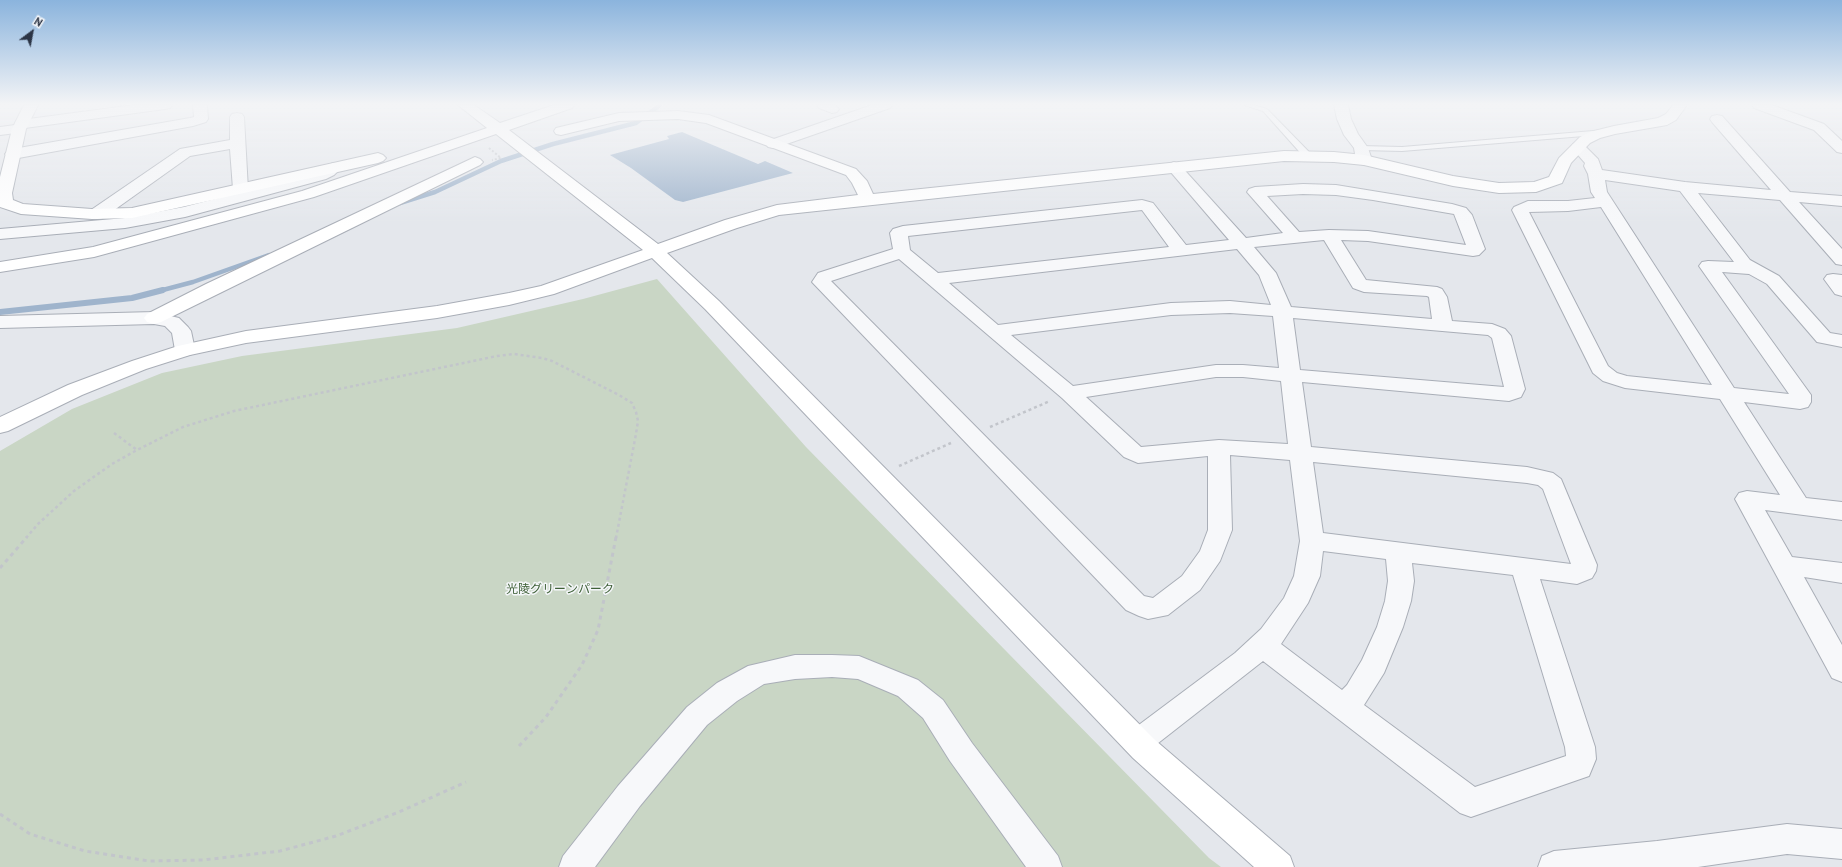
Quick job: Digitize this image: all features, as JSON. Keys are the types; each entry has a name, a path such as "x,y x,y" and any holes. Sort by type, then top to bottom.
{"street":[{"path":"15,145 4,193 3,205 21,208 97,214 132,212 158,208 387,156 406,154 418,157"},
{"path":"13,154 61,145"},
{"path":"97,214 185,152 219,145"},
{"path":"237,145 241,189"},
{"path":"0,267 94,252 188,228 308,194 418,157 463,145"},
{"path":"517,145 655,252 712,305 1138,742 1232,828 1278,867"},
{"path":"778,145 835,164 851,172 859,181 868,198"},
{"path":"1357,145 1362,154"},
{"path":"1740,145 1842,260"},
{"path":"0,426 75,390 139,365 185,350 246,337 438,312 509,299 547,290 755,216 784,210 868,198 1284,156 1362,154 1453,181 1499,188 1536,187 1556,180 1564,161 1578,147 1593,162 1592,166 1596,174 1599,192 1605,202 1799,506"},
{"path":"154,318 475,162"},
{"path":"1138,742 1245,661 1271,637 1295,603 1307,576 1312,541 1302,454 1282,312 1276,291 1266,274 1174,167"},
{"path":"0,234 125,223 163,217 320,176 329,172 332,168"},
{"path":"1596,174 1685,187 1842,201"},
{"path":"1685,187 1744,264 1773,280 1824,338 1842,341"},
{"path":"934,279 1240,243 1329,235 1368,236 1473,251 1476,249 1464,215 1460,211 1374,195 1336,190 1303,189 1255,192 1295,237"},
{"path":"1605,202 1568,206 1528,206 1520,210 1600,369 1610,377 1625,382 1727,395 1800,402 1800,395 1708,266 1752,269"},
{"path":"1181,251 1147,206 1142,205 903,231 899,233 902,252 1069,393 1132,452 1138,454 1219,447 1248,448 1527,475 1545,479 1553,485 1584,565 1583,571 1576,574 1312,541"},
{"path":"1329,235 1360,284 1364,286 1430,291 1435,293 1438,297 1443,326"},
{"path":"902,252 832,274 824,277 820,282 1135,603 1148,608 1159,608 1191,583 1211,554 1220,530 1219,447"},
{"path":"1842,280 1832,279 1842,290"},
{"path":"994,331 1171,309 1230,308 1482,329 1498,333 1501,336 1515,388 1514,392 1509,394 1243,371 1216,371 1069,393"},
{"path":"0,336 9,322 154,318 172,322 181,331 185,350"},
{"path":"1842,511 1747,499 1842,670"},
{"path":"1344,707 1357,694 1374,666 1390,627 1398,601 1401,581 1398,552"},
{"path":"1784,565 1842,573"},
{"path":"1262,645 1471,803 1578,766 1581,760 1580,746 1524,567"},
{"path":"575,867 629,796 698,716 727,692 758,674 795,667 832,666 859,668 885,678 908,688 934,709 961,752 1046,867"},
{"path":"1554,867 1657,857 1787,839 1842,844"}],"lane":[{"path":"1298,145 1308,156"},
{"path":"1362,154 1441,145"}],"path":[{"path":"475,162 500,158 488,148 491,145"},
{"path":"0,568 38,524 74,491 112,464 183,427 234,411 502,355 527,355 552,361 620,395 632,403 638,421 598,630 582,665 546,717 519,746"},
{"path":"114,433 137,450"},
{"path":"0,814 30,834 84,851 149,861 203,860 280,850 336,836 399,812 466,782"}],"green space":[{"name":"光陵グリーンパーク","path":"657,279 806,447 1209,858 1221,867 0,867 0,451 72,409 162,373 242,356 457,328 583,299"}],"water":[{"path":"645,145 714,145 758,164 765,161 793,173 683,202 675,200 631,168 610,155"}],"waterway":[{"path":"400,203 435,192 501,161 549,145"},
{"path":"159,291 193,282 269,255"},
{"path":"0,312 132,298 163,290"}]}
